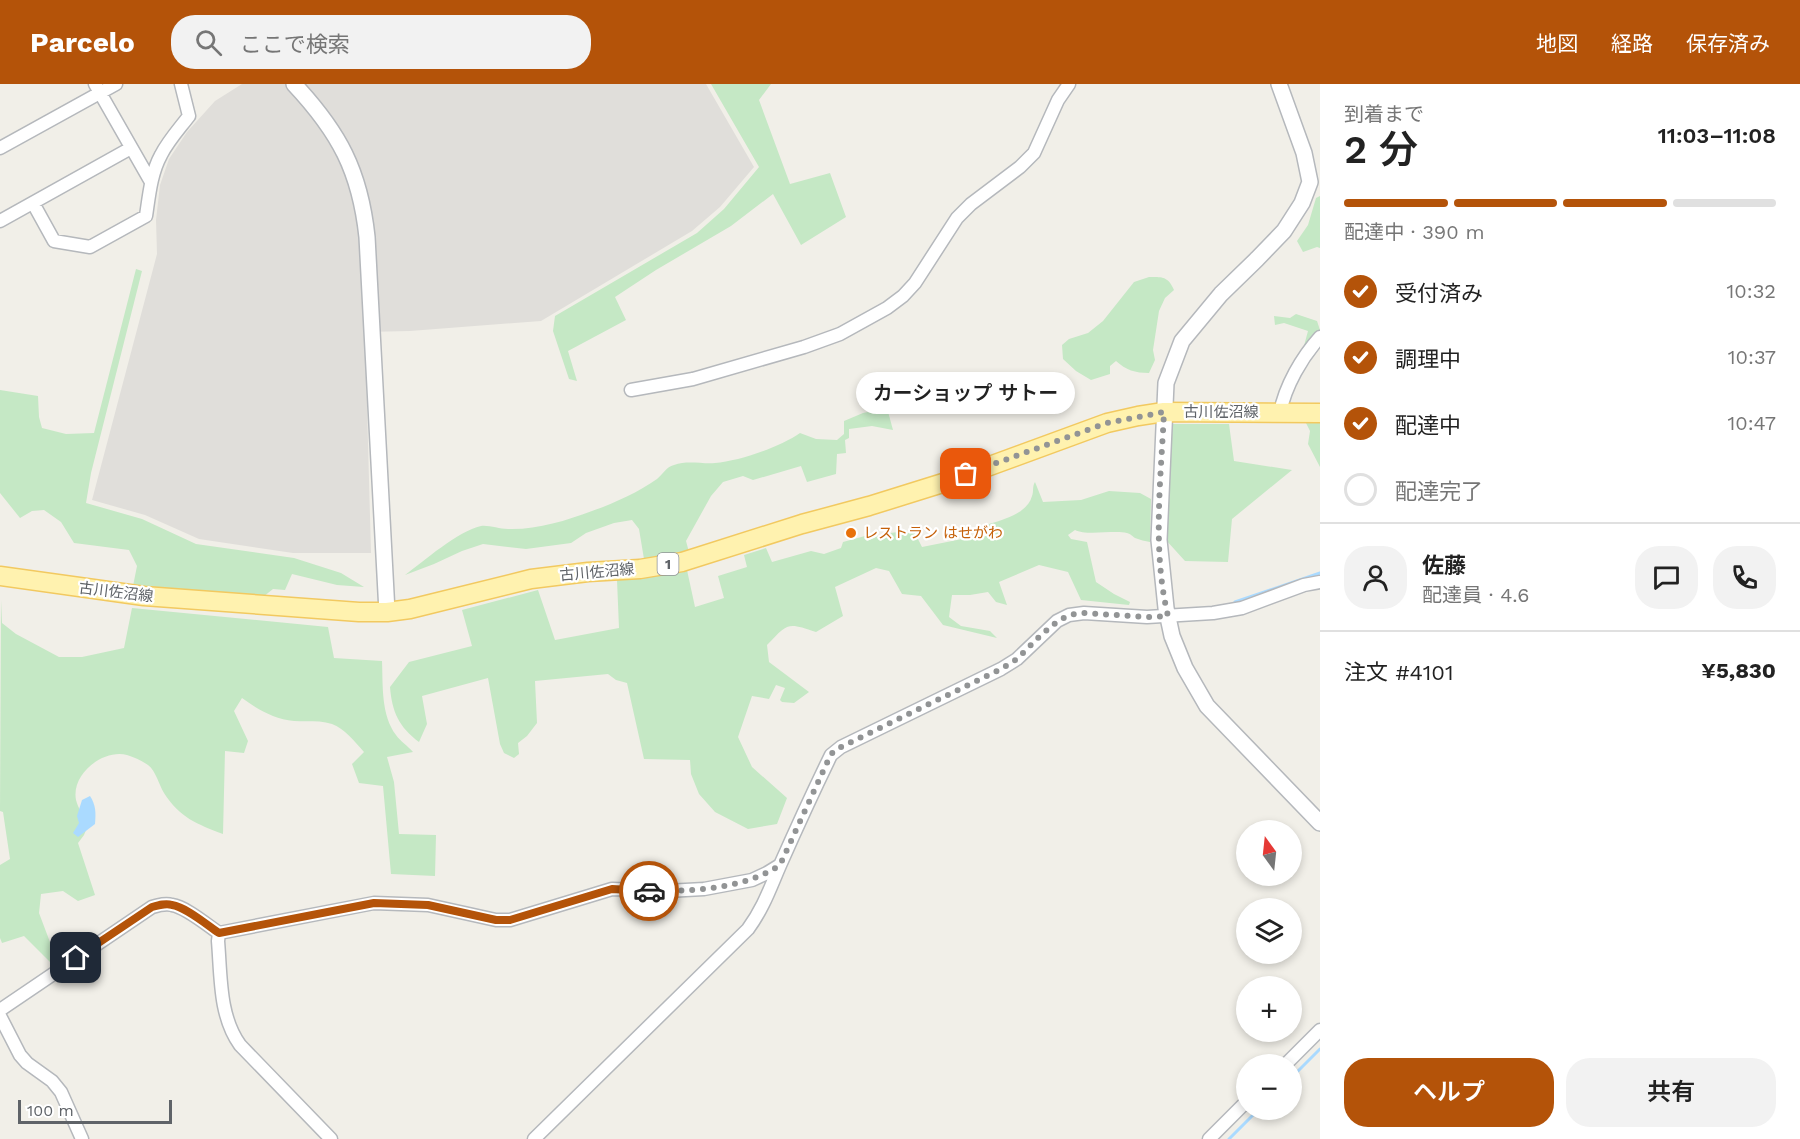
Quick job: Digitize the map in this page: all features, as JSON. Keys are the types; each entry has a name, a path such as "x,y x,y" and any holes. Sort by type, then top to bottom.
{"main road":[{"name":"古川佐沼線","path":"0,576 144,596 359,612 387,612 410,609 531,579 640,569 681,562 946,482 1107,423 1164,412 1320,413"}],"street":[{"path":"0,148 97,88 116,84"},
{"path":"33,203 54,241 90,247 146,216 151,182 159,157 189,116 181,84"},
{"path":"294,84 324,119 344,149 352,167 364,209 387,612"},
{"path":"631,390 693,378 804,347 840,334 887,308 915,283 957,218 1034,153 1058,100 1069,84"},
{"path":"1279,84 1304,153 1310,182 1302,203 1284,231 1221,294 1182,341 1166,383 1159,540 1162,582 1172,636 1185,668 1207,706 1320,823"},
{"path":"97,88 151,182"},
{"path":"0,221 131,148"},
{"path":"1280,413 1292,380 1312,345 1320,337"},
{"path":"534,1139 748,929 768,897 780,865 831,754 1001,669 1017,659 1058,621 1069,615 1084,613 1147,617 1213,613 1242,608 1304,585 1320,582"},
{"path":"0,1010 152,907 171,904 219,933 374,903 428,905 496,920 510,920 612,889 667,891 704,889 752,880 780,865"},
{"path":"219,933 226,1018 234,1037 240,1046 331,1139"},
{"path":"0,1017 20,1055 61,1092 82,1139"},
{"path":"1295,1054 1320,1030"},
{"path":"1209,1139 1236,1112"}],"shaded area":[{"path":"242,84 706,84 754,167 720,207 692,231 541,321 410,331 365,332 371,553 293,553 199,539 145,515 92,500 157,254 156,220 160,185 169,159 187,132 215,101"}],"green space":[{"path":"711,84 771,84 759,100 790,184 830,173 846,217 801,245 773,194 731,226 615,297 626,320 568,351 577,381 569,379 553,331 555,316 697,233 724,209 759,167"},
{"path":"1320,196 1320,248 1303,252 1297,241 1308,225 1316,198"},
{"path":"136,269 142,271 91,473 86,503 142,519 196,544 294,558 341,573 364,587 337,585 292,574 285,590 273,589 263,597 133,586 137,566 129,550 74,543 61,522 44,510 32,511 20,518 0,493 0,390 38,396 42,428 66,434 94,433"},
{"path":"1149,277 1164,278 1174,290 1165,298 1159,311 1153,350 1155,360 1149,373 1131,370 1116,361 1110,366 1110,374 1091,380 1076,371 1063,359 1062,345 1069,339 1088,333 1103,321 1134,282"},
{"path":"1296,314 1317,321 1320,330 1308,342 1302,353 1308,331 1284,323 1275,325 1274,316 1290,318"},
{"path":"887,408 893,430 872,426 849,429 849,438 845,440 846,453 837,454 836,474 807,482 801,466 753,480 743,476 723,482 711,496 686,541 689,552 644,559 639,529 632,520 614,523 586,533 571,543 526,549 483,544 405,575 442,547 472,529 484,526 519,529 561,521 600,508 634,493 657,479 671,466 689,462 715,463 736,459 771,448 800,433 816,439 837,440 844,434 844,421 863,413"},
{"path":"1306,423 1320,423 1320,467 1308,444 1310,431"},
{"path":"1171,424 1229,424 1234,461 1292,470 1232,519 1228,562 1185,561 1165,539"},
{"path":"1035,482 1043,502 1081,500 1109,491 1140,493 1151,499 1150,542 1121,532 1086,533 1075,530 1068,535 1071,539 1087,542 1096,582 1130,602 1129,605 1081,600 1068,572 1039,565 999,582 1007,605 996,602 988,592 952,595 949,617 961,626 990,631 997,638 943,625 921,596 902,594 889,571 876,568 835,587 843,616 816,632 788,626 767,645 769,662 809,692 794,703 780,700 785,688 776,685 769,699 752,696 738,737 752,767 787,798 777,824 748,829 715,812 699,794 691,774 690,760 644,759 627,683 616,680 608,674 535,681 537,723 518,743 519,754 514,758 504,753 500,744 488,678 422,696 427,724 419,742 406,731 395,711 390,687 409,662 472,646 462,610 538,590 555,640 619,628 617,580 638,579 687,570 695,607 724,598 718,576 747,567 744,555 766,548 772,562 811,551 824,554 841,548 843,542 865,536 867,541 896,532 915,533 922,547 977,536 983,526 1012,516 1025,508 1032,496"},
{"path":"1,600 2,623 16,634 59,657 82,657 124,648 132,608 328,627 334,658 382,661 384,700 388,719 396,735 413,752 387,757 394,782 399,834 436,835 435,876 391,874 383,786 359,783 352,764 364,752 349,736 336,726 327,723 294,721 273,716 242,698 234,711 248,741 244,753 225,751 223,834 197,823 176,809 164,793 151,768 138,759 118,754 99,760 84,773 78,781 76,790 77,803 88,825 78,843 95,895 78,901 63,891 41,894 39,913 56,958 50,962 24,936 2,943 0,938 0,865 10,859 3,812 0,811"}],"water":[{"path":"90,796 95,809 95,824 78,837 73,833 79,823 77,816 82,800"}],"waterway":[{"path":"1235,602 1320,573"},
{"path":"1302,1067 1320,1049"},
{"path":"1229,1139 1248,1120"}],"way so far":[{"path":"649,891 704,889 735,884 752,880 780,865 831,754 1001,669 1017,659 1058,621 1069,615 1084,613 1168,616 1162,582 1159,540 1164,412 1107,423 966,474"}],"place":[{"name":"カーショップ サトー","path":"966,474"},
{"name":"レストラン はせがわ","path":"851,533"}],"route":[{"path":"76,958 152,907 162,904 171,904 180,908 219,933 374,903 428,905 474,916 510,920 612,889 649,891"}]}
